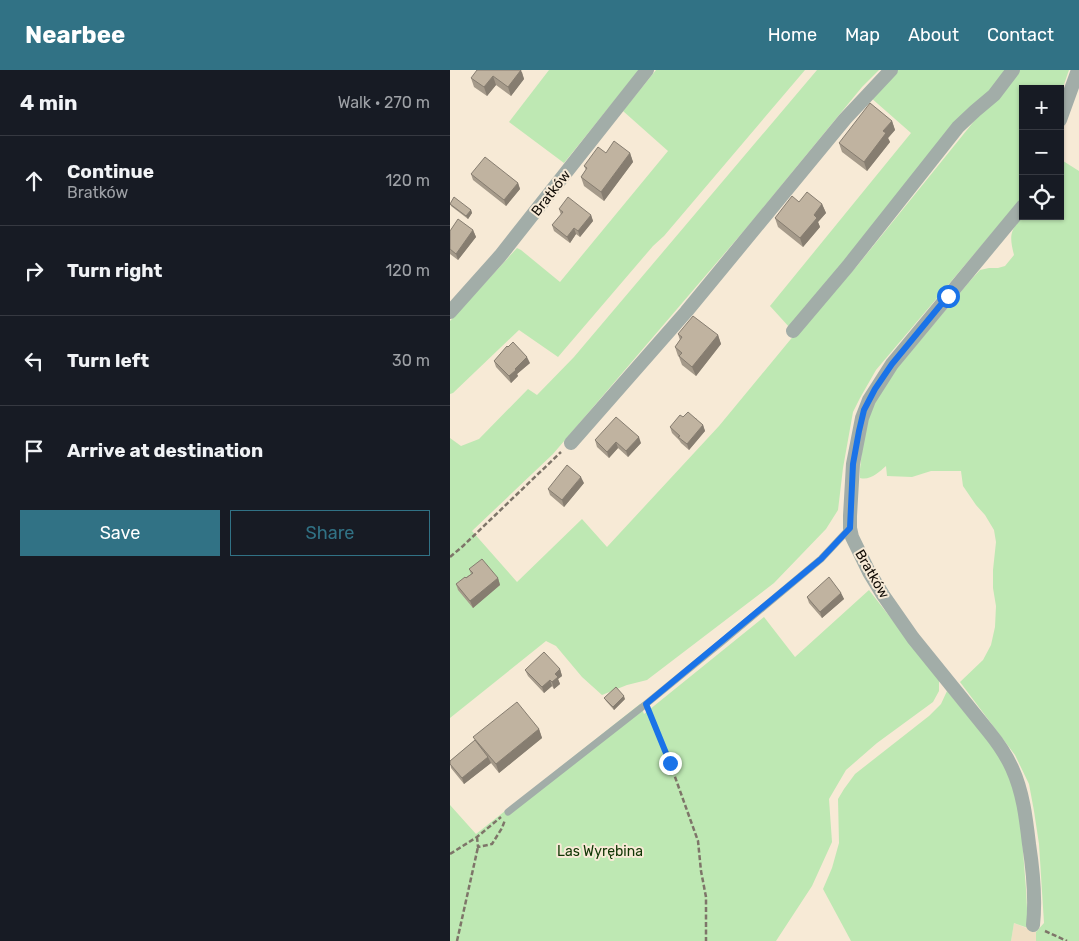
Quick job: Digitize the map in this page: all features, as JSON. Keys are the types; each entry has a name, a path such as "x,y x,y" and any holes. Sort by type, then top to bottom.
{"street":[{"name":"Bratków","path":"450,312 500,256 647,70"},
{"path":"571,443 686,312 845,118 892,70"},
{"path":"793,331 848,266 958,128 994,95 1014,70"},
{"path":"1064,109 1078,70"},
{"name":"Bratków","path":"1019,211 892,364 869,400 862,418 853,464 850,528 852,538 883,595 922,650 990,732 1013,770 1023,801 1028,837 1033,886 1033,925"}],"lane":[{"path":"508,812 646,704 821,559 850,528"}],"path":[{"path":"450,558 571,443"},
{"path":"646,704 698,840 706,898 706,941"},
{"path":"450,854 508,812"},
{"path":"478,847 492,844 502,828 508,812"},
{"path":"457,941 478,847 477,836"},
{"path":"1033,925 1067,941"}],"shaded area":[{"path":"1014,923 1036,932 1036,941 1011,941"}],"green space":[{"path":"549,70 639,70 564,163 509,122"},
{"path":"656,70 805,70 558,357 519,330 450,394 450,321 517,248 560,282 668,151 623,111"},
{"path":"817,70 879,70 862,87 748,226 553,454 472,531 517,582 582,519 607,547 719,426 795,334 857,266 975,120 1019,70 1069,70 1064,85 1019,85 1019,203 876,370 853,412 838,510 826,529 774,583 647,680 627,685 602,695 582,677 556,646 546,641 450,718 450,438 461,446 479,439 528,389 537,395 574,357"},
{"path":"897,70 1008,70 790,328 770,306 911,133 870,97"},
{"path":"1064,162 1079,171 1079,941 1036,941 1036,932 1044,923 1039,844 1029,784 1015,755 960,682 983,660 991,645 995,627 996,606 993,588 996,542 994,530 963,486 961,471 931,471 912,477 887,476 886,466 874,475 864,479 860,478 863,442 870,412 883,385 980,270 1005,266 1014,255 1011,238 1015,226 1020,220 1064,220"},
{"name":"Las Wyrębina","path":"869,590 939,680 939,691 933,702 877,743 846,770 829,799 832,842 812,886 776,941 450,941 450,805 476,834 640,704 644,714 764,617 795,657"},
{"path":"947,691 1005,761 1020,813 1028,928 1014,923 1011,941 851,941 823,889 832,868 839,843 838,799 855,774 929,716 941,704"}],"building":[{"path":"477,70 521,70 508,87 493,76 484,87 471,78"},
{"path":"870,103 892,121 883,131 886,133 864,162 839,143"},
{"path":"614,141 630,153 601,192 581,177 587,168 584,166 598,147 606,153"},
{"path":"485,157 518,183 504,200 471,174"},
{"path":"807,192 822,204 814,215 817,218 800,238 775,218 792,196 799,202"},
{"path":"454,197 471,210 466,216 450,204"},
{"path":"568,197 591,215 578,231 574,228 567,237 552,225 563,212 559,209"},
{"path":"458,219 473,230 456,254 450,249 450,231"},
{"path":"693,316 718,335 692,367 679,356 682,353 675,347 682,337 678,334"},
{"path":"513,342 527,357 509,376 494,361"},
{"path":"688,412 703,425 687,444 670,427 680,415 683,417"},
{"path":"616,417 639,437 626,451 616,442 607,452 595,440"},
{"path":"567,465 581,477 562,500 548,489"},
{"path":"482,559 498,578 470,601 456,584 473,573 469,569"},
{"path":"829,577 841,593 820,612 807,597"},
{"path":"544,652 560,669 555,674 558,677 552,682 550,680 542,687 525,670"},
{"path":"616,687 624,696 613,707 604,698"},
{"path":"517,702 539,729 496,764 473,737"},
{"path":"475,740 488,757 462,778 450,764 450,761"}],"route":[{"path":"670,763 646,704 821,559 850,528 853,464 864,410 875,389 892,364 948,296"}]}
